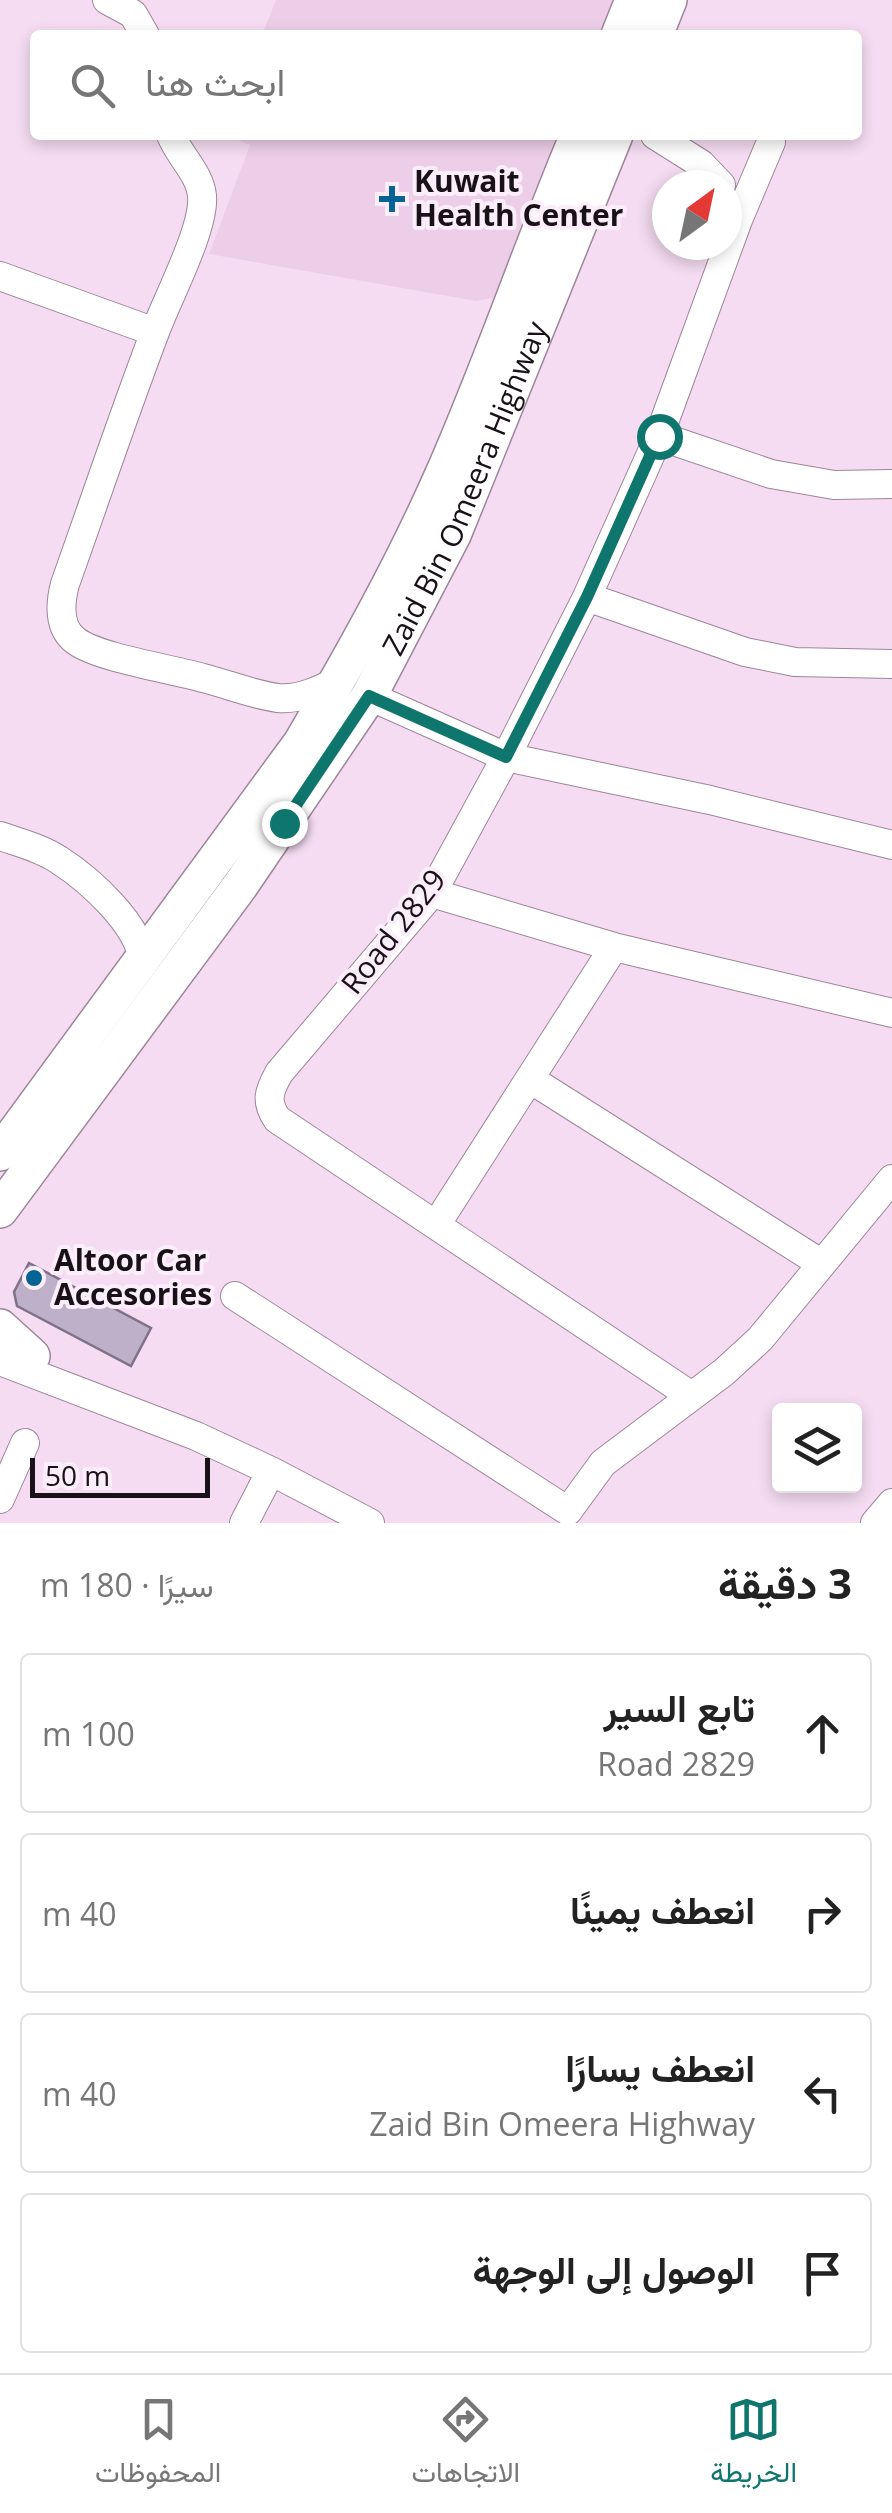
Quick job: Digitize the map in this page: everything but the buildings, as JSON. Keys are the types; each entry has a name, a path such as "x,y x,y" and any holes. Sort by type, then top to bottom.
{"street":[{"path":"107,0 133,14 142,30"},
{"path":"621,30 633,0"},
{"path":"658,30 669,0"},
{"path":"173,140 202,195 199,220 65,584 60,602 63,622 77,642 111,656 280,698 353,688 506,757 710,800 892,845"},
{"name":"Zaid Bin Omeera Highway","path":"0,1210 240,886 353,688 380,604 442,476 576,140"},
{"name":"Zaid Bin Omeera Highway","path":"0,1153 301,743 353,688 427,590 614,140"},
{"path":"663,140 707,170"},
{"name":"Road 2829","path":"742,191 771,142"},
{"path":"552,287 552,269 573,207 570,191 560,178"},
{"name":"Road 2829","path":"436,1226 277,1119 270,1109 268,1095 279,1073 432,893 587,597 659,436 725,260"},
{"path":"0,276 155,332"},
{"path":"659,436 772,474 834,485 892,484"},
{"path":"587,597 745,652 795,662 892,664"},
{"path":"280,698 300,729 301,743"},
{"path":"0,836 60,860 118,913 136,935 142,962"},
{"path":"432,893 614,947 888,1002"},
{"path":"118,913 154,916 178,912"},
{"path":"614,947 436,1226 690,1395"},
{"path":"530,1079 822,1264"},
{"path":"235,1296 563,1517 604,1462 724,1372 760,1339 892,1180"},
{"path":"0,1327 16,1358"},
{"path":"0,1339 16,1358 69,1386 272,1470 370,1523"},
{"path":"0,1498 25,1442"},
{"path":"244,1523 272,1470"},
{"path":"875,1523 892,1503"}],"shaded area":[{"path":"276,0 635,0 623,30 264,30"},
{"name":"Kuwait Health Center","path":"238,140 577,140 498,297 476,301 209,254 250,145"}],"place":[{"name":"Kuwait Health Center","path":"392,199"},
{"name":"Altoor Car Accesories","path":"34,1278"}],"route":[{"path":"284,823 369,696 506,757 587,597 659,436"}]}
